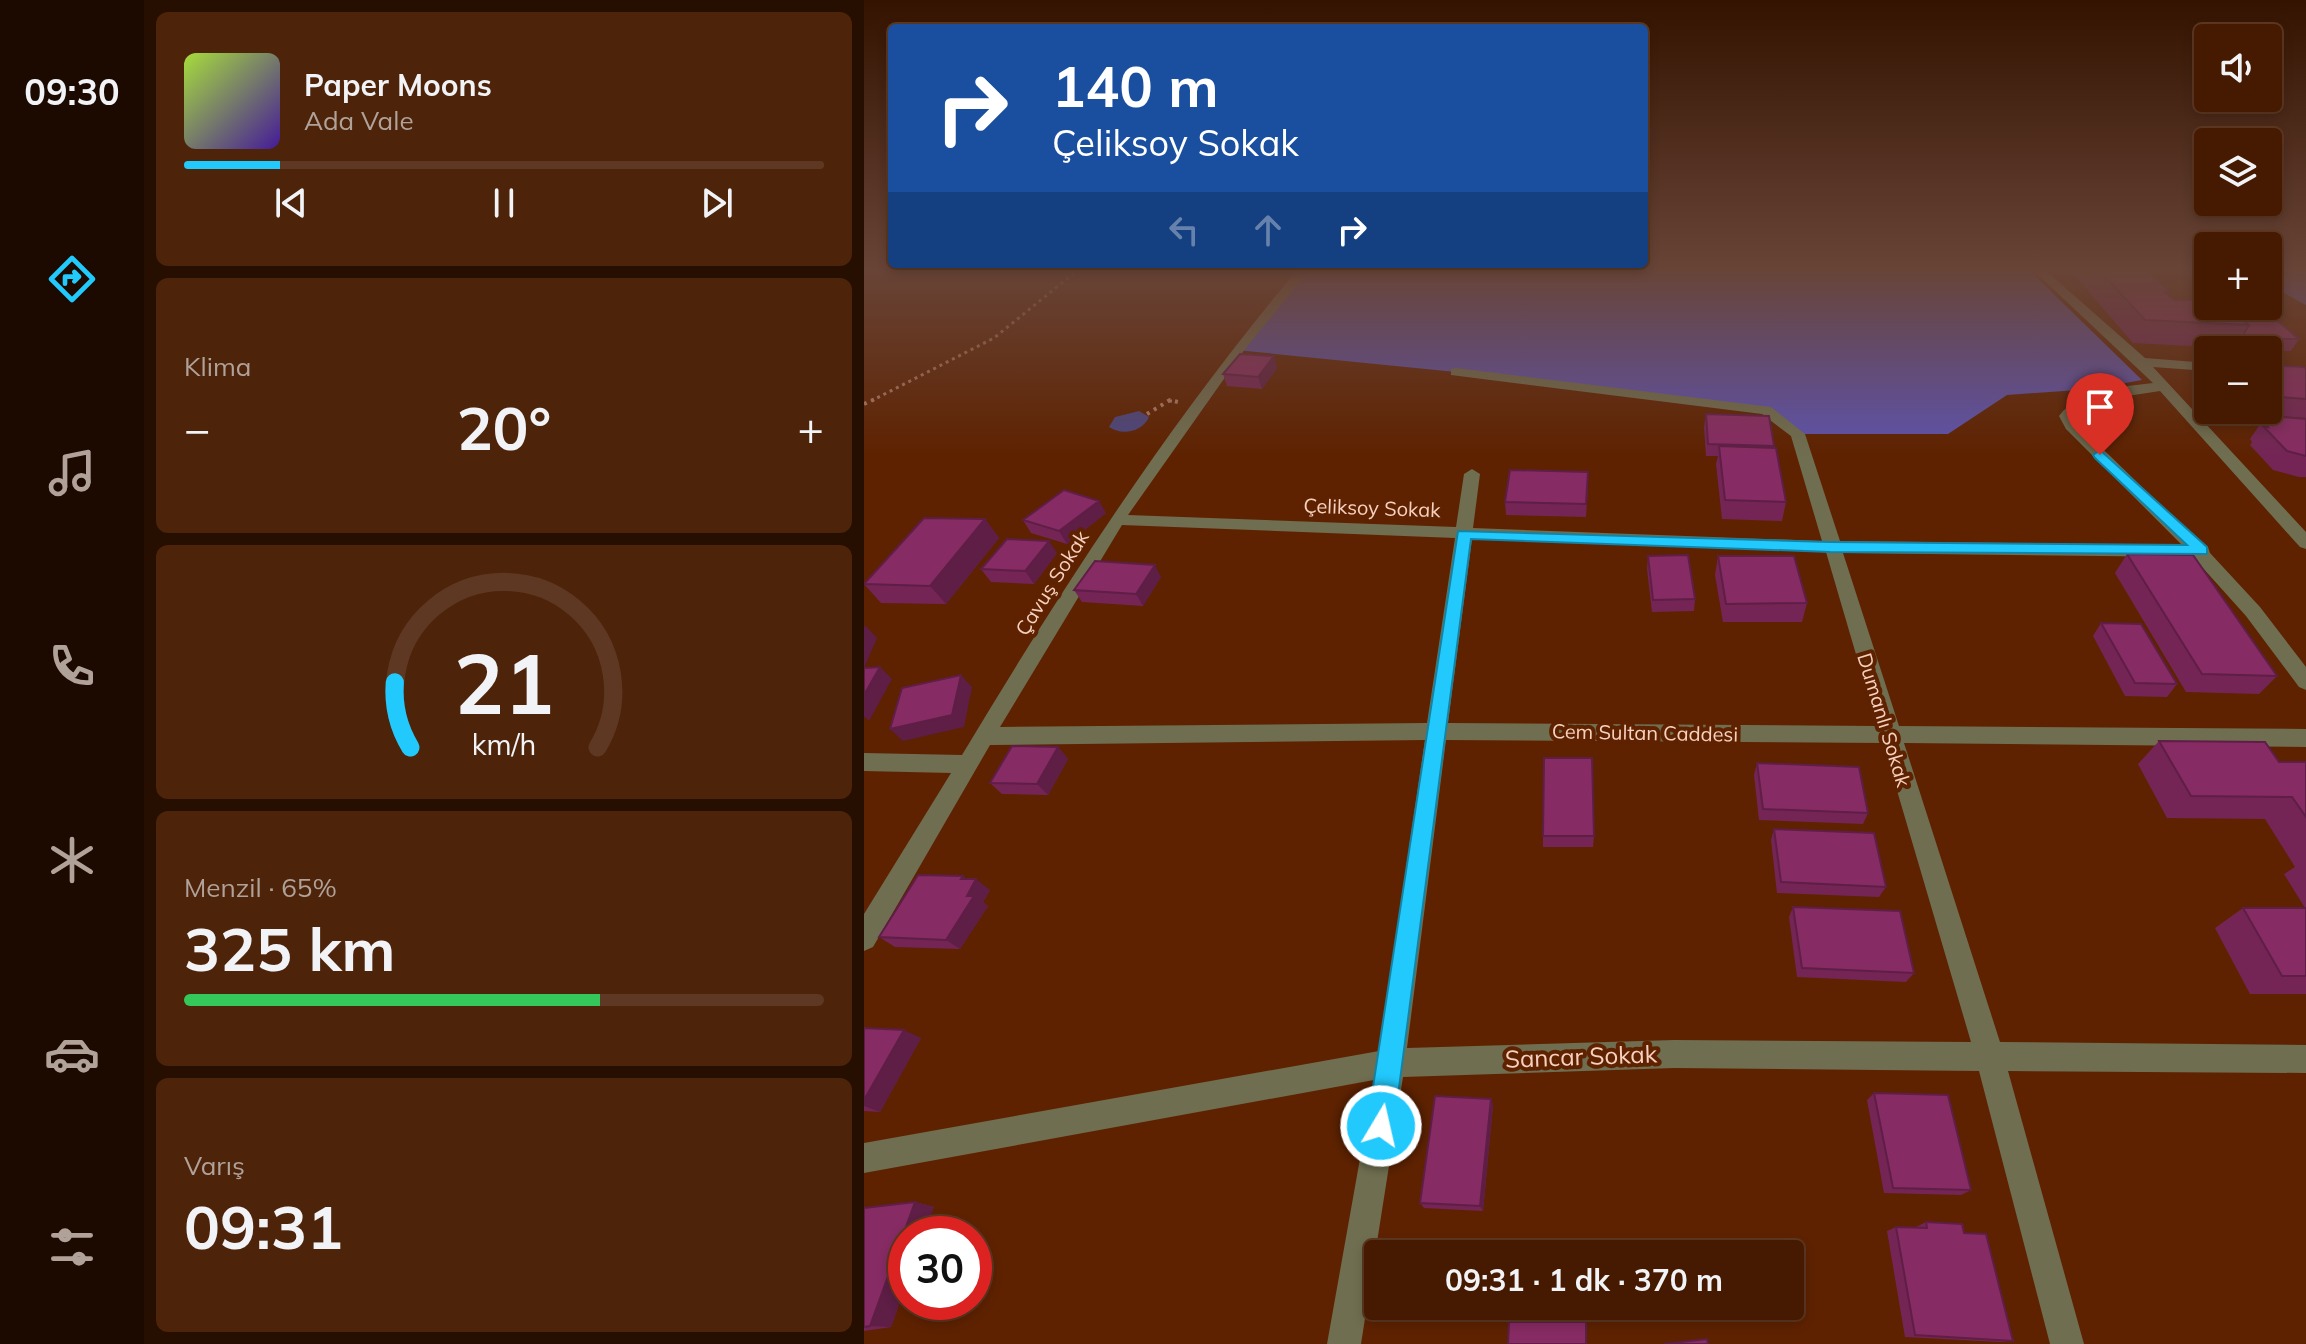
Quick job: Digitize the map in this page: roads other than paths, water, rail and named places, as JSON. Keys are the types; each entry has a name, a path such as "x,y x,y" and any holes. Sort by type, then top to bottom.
{"street":[{"name":"Çavuş Sokak","path":"864,938 1117,520 1251,332"},
{"path":"2107,332 2165,386 2306,543"},
{"path":"2141,362 2194,366"},
{"name":"Dumanlı Sokak","path":"1456,372 1766,410 1798,434 1830,547 1990,1057 2067,1344"},
{"path":"2165,386 2097,397 2074,406 2066,416 2080,435 2202,551 2265,623 2306,682"},
{"path":"1344,1344 1391,1063 1472,474"},
{"name":"Çeliksoy Sokak","path":"1117,520 1830,547 2202,551"},
{"name":"Cem Sultan Caddesi","path":"984,736 1437,731 2306,738"},
{"path":"864,762 968,764"},
{"name":"Sancar Sokak","path":"864,1158 1391,1063 1674,1054 2306,1059"}]}
